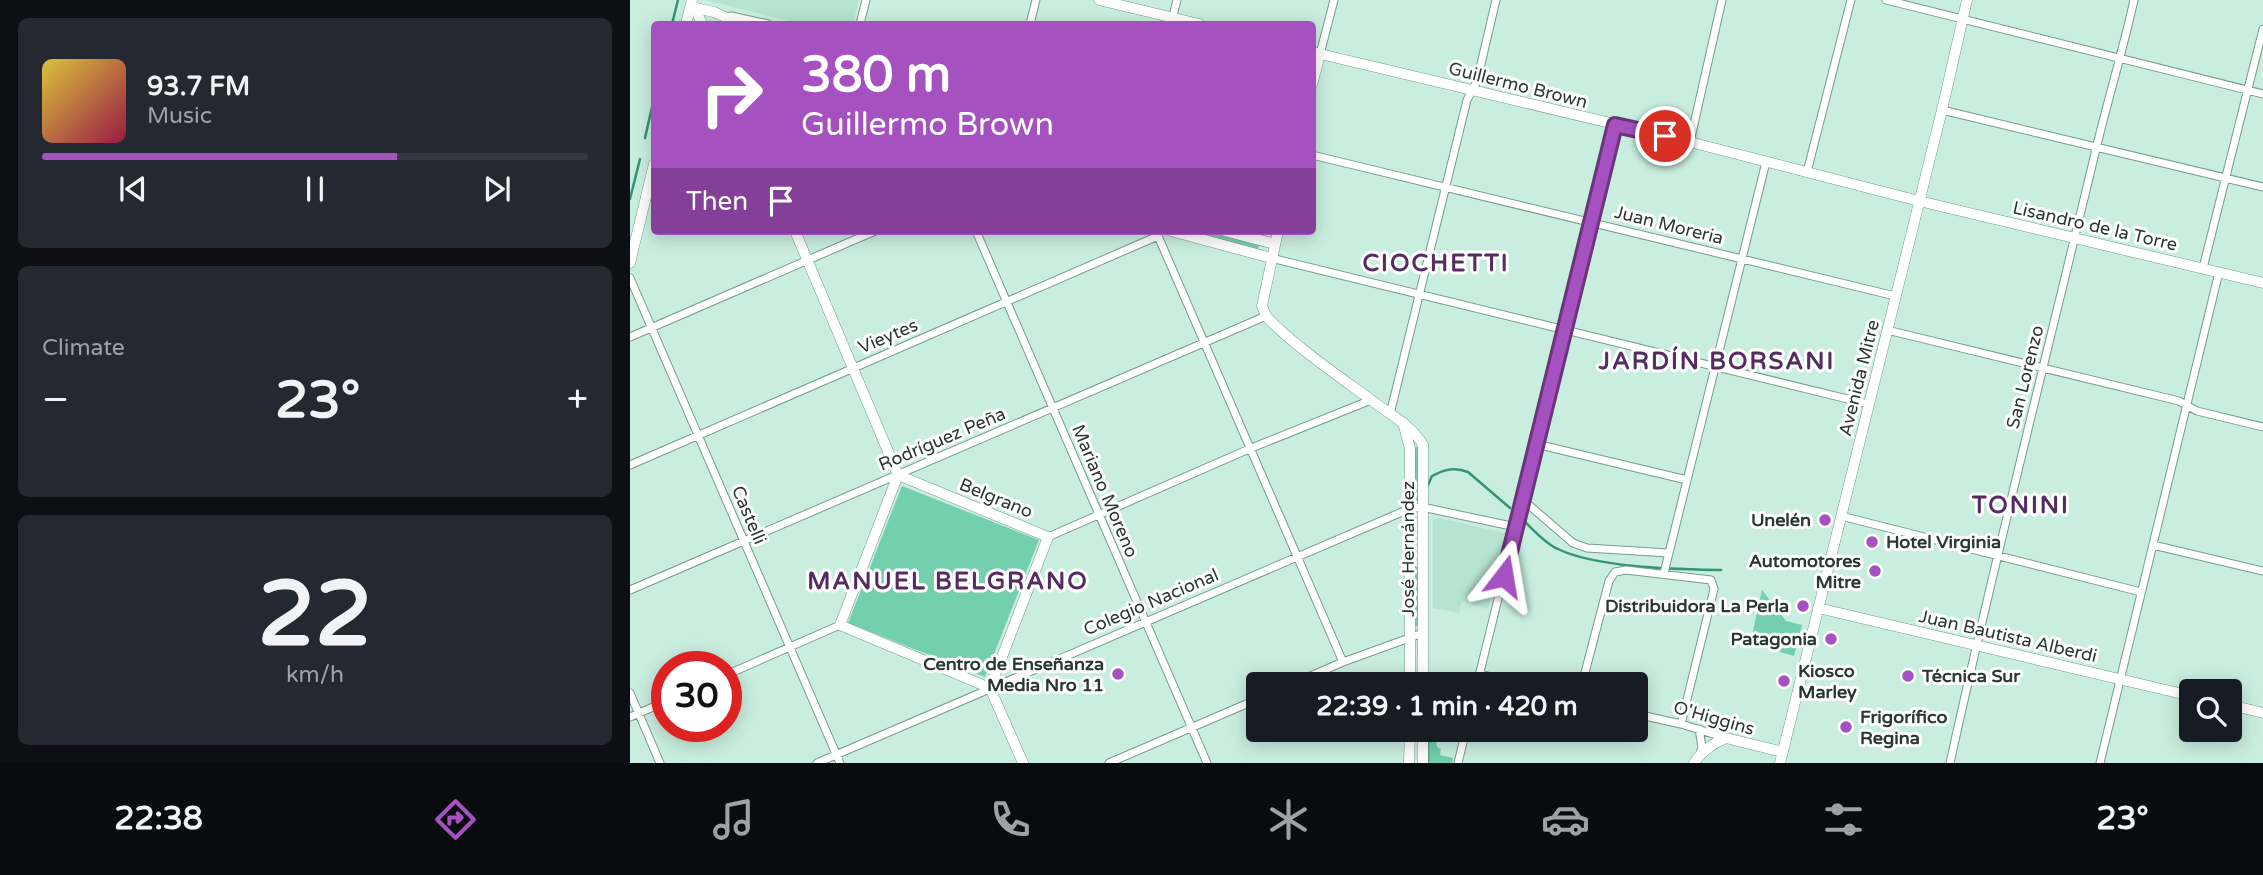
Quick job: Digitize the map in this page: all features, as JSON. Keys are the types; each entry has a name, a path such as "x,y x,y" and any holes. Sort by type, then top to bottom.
{"street":[{"path":"861,21 866,0"},
{"path":"1031,21 1036,0"},
{"path":"1099,0 1172,21 1177,0"},
{"path":"1316,53 1334,0"},
{"path":"1390,414 1467,100 1477,81 1496,0"},
{"path":"1690,142 1722,0"},
{"path":"1807,172 1852,0"},
{"path":"1886,0 2263,93"},
{"name":"Avenida Mitre","path":"1782,758 1942,110 1966,0"},
{"name":"San Lorenzo","path":"1950,763 2043,367 2134,0"},
{"path":"692,5 734,21"},
{"path":"692,5 700,21"},
{"path":"713,12 754,21"},
{"path":"2203,268 2263,29"},
{"name":"Guillermo Brown","path":"1316,53 1690,142 1919,201"},
{"path":"1942,110 2263,187"},
{"path":"1480,672 1615,125"},
{"name":"Juan Moreria","path":"1316,156 1895,296"},
{"path":"1664,573 1766,162"},
{"path":"630,263 650,200"},
{"name":"Lisandro de la Torre","path":"1919,201 2263,283"},
{"path":"742,669 840,625 898,475 796,235"},
{"path":"630,337 866,235"},
{"name":"Mariano Moreno","path":"978,235 1207,763"},
{"name":"Vieytes","path":"630,465 1157,235"},
{"path":"1159,235 1343,662"},
{"path":"1186,235 1868,404"},
{"path":"1240,235 1275,244"},
{"path":"1266,316 1262,306 1277,235"},
{"path":"2100,763 2220,272"},
{"name":"Castelli","path":"630,278 840,763"},
{"name":"Rodríguez Peña","path":"630,590 1266,316"},
{"name":"José Hernández","path":"1266,316 1371,400 1403,421 1423,445 1423,672"},
{"path":"1887,330 2179,401 2197,411 2263,427"},
{"path":"1048,537 1250,449 1371,400"},
{"name":"José Hernández","path":"1403,421 1410,449 1410,672"},
{"path":"1536,444 1687,480"},
{"name":"Belgrano","path":"898,475 1048,537 990,688"},
{"path":"1523,500 1573,543 1587,548 1668,556"},
{"path":"1422,507 1516,527"},
{"name":"Colegio Nacional","path":"817,763 1296,556 1409,509 1422,507"},
{"path":"1841,516 2141,592"},
{"path":"2153,544 2263,571"},
{"path":"1409,562 1423,562"},
{"path":"1585,672 1609,581 1615,572 1626,570 1664,573 1713,582 1714,589 1681,724"},
{"name":"Juan Bautista Alberdi","path":"1818,608 2179,693"},
{"path":"840,625 990,688 1023,763"},
{"path":"1320,672 1423,633"},
{"path":"630,692 660,763"},
{"path":"1109,763 1246,704"},
{"path":"630,717 651,708"},
{"path":"2242,708 2263,713"},
{"name":"O'Higgins","path":"1648,716 1699,729 1782,758"},
{"path":"1697,759 1702,747 1699,729"},
{"path":"1697,759 1726,738"},
{"path":"1409,763 1410,742"},
{"path":"1423,742 1423,763"},
{"path":"1458,763 1463,742"}],"shaded area":[{"path":"705,0 859,0 854,21 789,21"},
{"path":"1439,518 1505,533 1505,543 1488,609 1462,601 1459,613 1433,608 1433,520"}],"green space":[{"path":"1201,235 1222,235 1259,245 1258,250"},
{"path":"1415,447 1420,447 1419,503 1414,503"},
{"path":"902,486 1039,540 985,677 848,623"},
{"path":"1414,567 1419,567 1419,626 1414,626"},
{"path":"1762,590 1786,621 1802,625 1794,656 1765,648 1766,644 1751,640"},
{"path":"1429,742 1436,742 1437,747 1441,749 1440,755 1453,758 1452,763 1428,763"}],"waterway":[{"path":"673,21 678,0"},
{"path":"645,138 651,111"},
{"path":"630,199 640,159"},
{"path":"1428,485 1432,476 1441,472 1463,470 1510,508"},
{"path":"1521,518 1548,543 1574,555 1615,564 1721,570"},
{"path":"1428,742 1428,763"}],"place":[{"name":"Unelén","path":"1825,520"},
{"name":"Hotel Virginia","path":"1872,542"},
{"name":"Automotores Mitre","path":"1875,571"},
{"name":"Distribuidora La Perla","path":"1803,606"},
{"name":"Patagonia","path":"1831,639"},
{"name":"Centro de Enseñanza Media Nro 11","path":"1118,674"},
{"name":"Técnica Sur","path":"1908,676"},
{"name":"Kiosco Marley","path":"1784,681"},
{"name":"Frigorífico Regina","path":"1846,727"}],"district":[{"name":"CIOCHETTI","path":"1436,263"},
{"name":"JARDÍN BORSANI","path":"1717,361"},
{"name":"TONINI","path":"2021,505"},
{"name":"MANUEL BELGRANO","path":"948,581"}],"route":[{"path":"1504,576 1615,125 1665,136"}]}
